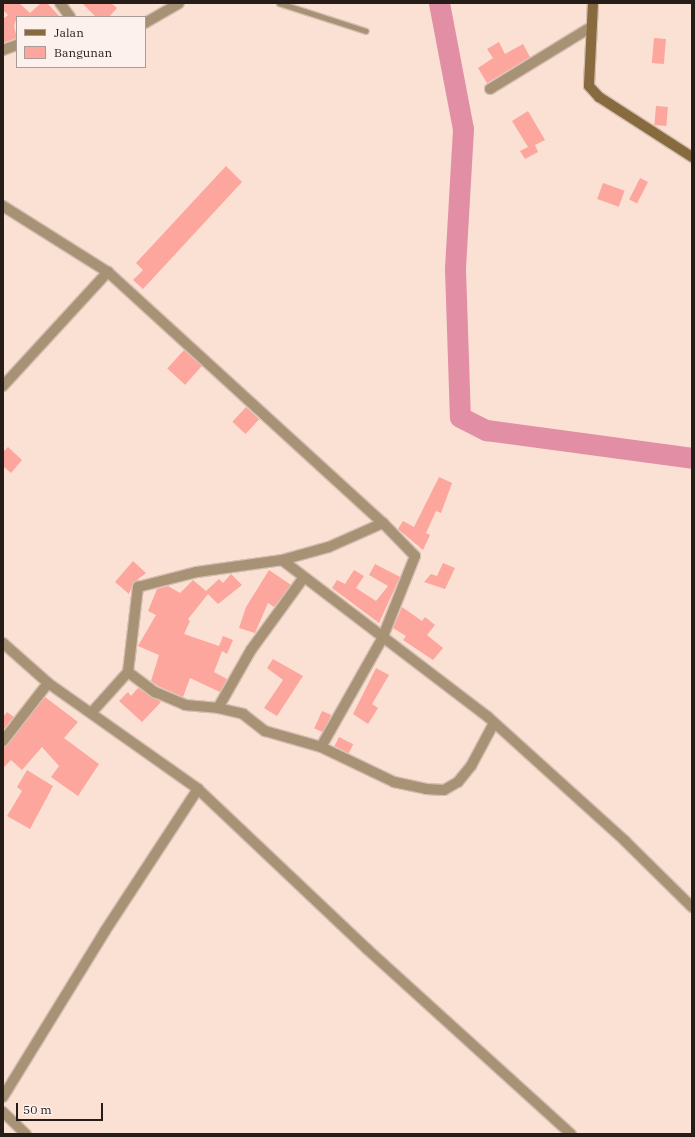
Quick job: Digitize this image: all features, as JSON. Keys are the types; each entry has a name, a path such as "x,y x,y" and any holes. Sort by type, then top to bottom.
{"main road":[{"path":"593,3 589,86 599,97 692,157"}],"street":[{"path":"60,3 69,16"},
{"path":"146,22 179,3"},
{"path":"490,90 591,27"},
{"path":"3,50 16,45"},
{"path":"3,206 108,272 383,522 415,556 382,639 321,747"},
{"path":"3,386 108,272"},
{"path":"92,712 128,672 138,587 197,572 282,560 329,547 383,522"},
{"path":"282,560 382,639 494,723 625,840 692,907"},
{"path":"218,708 251,650 304,578"},
{"path":"3,643 48,682 198,789 367,949 571,1134"},
{"path":"128,672 155,692 185,705 218,708 243,714 265,731 321,747 394,782 426,789 444,790 458,782 470,766 494,723"},
{"path":"3,741 48,682"},
{"path":"3,1097 105,930 198,789"},
{"path":"3,1112 26,1134"}],"lane":[{"path":"279,3 366,31"}],"building":[{"path":"3,3 19,3 30,13 41,3 47,3 59,16 16,16 14,26 16,38 3,43 3,19 8,15 3,10"},
{"path":"82,3 111,3 117,8 110,16 95,16"},
{"path":"654,38 666,39 664,64 652,63"},
{"path":"499,42 505,54 523,44 530,57 487,83 478,68 493,58 487,49"},
{"path":"656,106 668,107 666,126 654,125"},
{"path":"528,111 545,140 535,145 538,152 525,159 520,151 528,147 512,121"},
{"path":"226,166 242,182 143,289 133,280 143,270 136,263"},
{"path":"640,178 648,182 637,203 629,199"},
{"path":"603,183 625,191 619,207 597,199"},
{"path":"184,350 202,366 185,385 167,369"},
{"path":"246,407 259,419 246,434 232,422"},
{"path":"8,447 22,460 11,473 3,466 3,452"},
{"path":"439,477 452,483 441,513 436,511 426,533 430,535 423,550 398,529 403,521 414,527"},
{"path":"133,561 146,573 133,583 129,594 115,582"},
{"path":"443,563 455,568 445,589 424,582 431,574 437,576"},
{"path":"375,564 400,577 379,623 332,588 337,580 345,584 354,570 364,576 356,588 376,601 388,586 369,575"},
{"path":"269,570 291,585 274,607 268,603 255,633 239,628 246,607"},
{"path":"231,574 242,585 218,604 208,594 188,619 190,621 184,634 219,646 223,636 233,640 227,654 222,651 214,672 227,679 220,692 190,678 183,697 158,686 151,681 159,655 138,646 156,615 148,611 157,589 168,586 180,593 193,580 206,591 219,579 223,583"},
{"path":"402,607 422,621 425,617 435,625 427,635 443,648 433,660 403,640 406,636 393,628"},
{"path":"273,659 303,676 277,716 264,708 283,680 267,668"},
{"path":"376,668 389,675 372,704 378,708 368,724 353,714"},
{"path":"138,688 161,702 142,722 119,701 128,692 131,696"},
{"path":"45,697 78,722 64,738 99,764 78,796 51,777 59,766 42,747 22,770 11,760 3,768 3,747"},
{"path":"322,711 331,715 323,732 314,728"},
{"path":"7,712 14,717 3,730 3,717"},
{"path":"339,737 353,744 349,753 334,746"},
{"path":"27,770 53,786 30,829 7,816 22,791 17,787"}],"waterway":[{"path":"439,3 463,129 455,269 460,417 486,430 692,458"}]}
